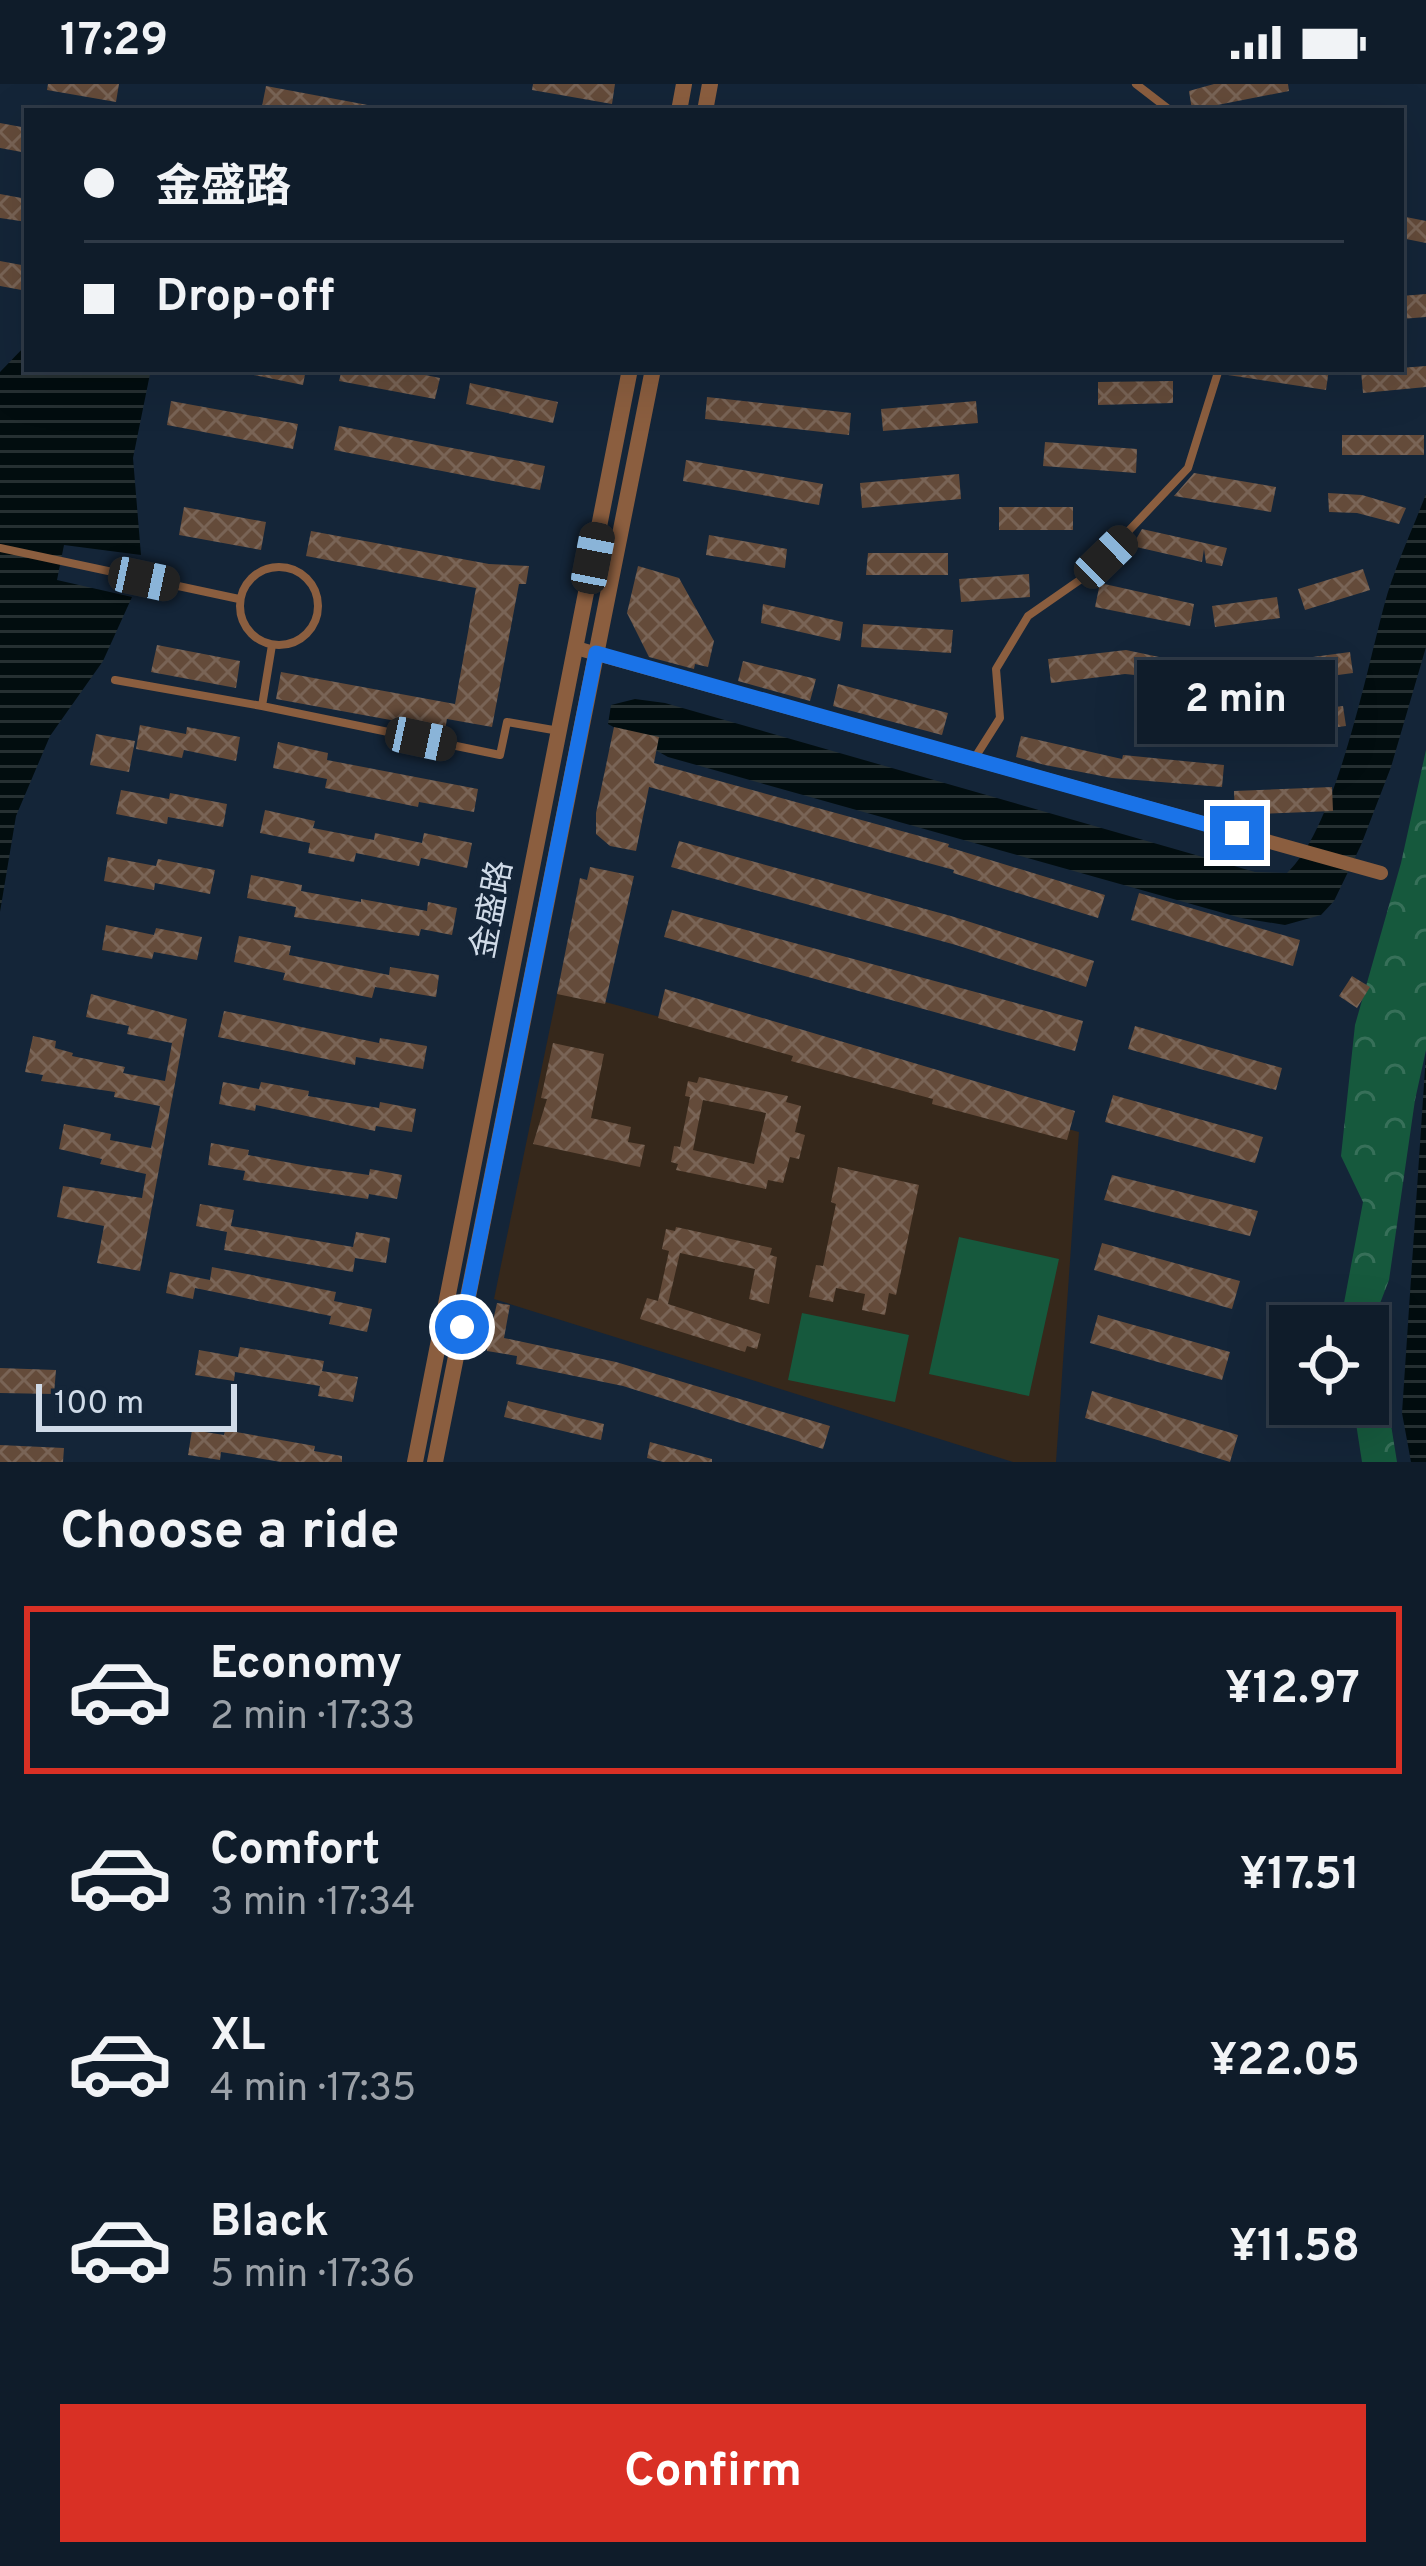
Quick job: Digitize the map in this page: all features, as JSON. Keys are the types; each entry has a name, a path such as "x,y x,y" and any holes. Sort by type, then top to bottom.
{"street":[{"name":"金盛路","path":"415,1462 628,372"},
{"name":"金盛路","path":"435,1462 652,372"},
{"path":"576,648 1381,873"}],"lane":[{"path":"1136,84 1167,108"},
{"path":"974,759 1000,718 996,669 1028,616 1087,575 1189,468 1218,372"},
{"path":"0,548 240,599"},
{"path":"286,567 311,583 318,597 318,613 302,638 272,645 246,629 240,599 256,573 286,567"},
{"path":"262,706 272,645"},
{"path":"115,680 500,755 507,722 560,731"}],"shaded area":[{"path":"24,347 24,372 150,372 133,458 141,555 64,545 57,580 132,597 103,661 50,736 16,816 0,912 0,372"},
{"path":"1426,494 1426,647 1391,767 1361,845 1334,901 1321,915 1285,925 1241,918 668,757 608,724 611,705 635,699 665,703 1255,872 1287,873 1304,851 1334,786 1388,592"},
{"path":"558,989 1079,1132 1056,1462 1013,1462 494,1299"},
{"path":"1426,1054 1426,1462 1411,1462 1402,1413"}],"green space":[{"path":"1426,750 1426,1050 1389,1280 1379,1305 1344,1305 1363,1202 1341,1156 1355,1025 1401,863"},
{"path":"959,1237 1059,1259 1029,1396 929,1374"},
{"path":"802,1313 909,1335 895,1402 788,1380"},
{"path":"1389,1412 1397,1462 1362,1462 1356,1425 1389,1425"}],"building":[{"path":"48,84 119,84 116,102 47,90"},
{"path":"533,84 615,84 612,104 532,90"},
{"path":"1214,84 1288,84 1289,91 1192,108 1189,91"},
{"path":"266,86 373,106 373,108 262,108"},
{"path":"0,123 24,127 24,152 0,148"},
{"path":"0,194 24,198 24,222 0,218"},
{"path":"1404,217 1426,221 1426,243 1404,239"},
{"path":"0,261 24,265 24,290 0,286"},
{"path":"1426,294 1426,317 1404,319 1404,296"},
{"path":"1426,366 1426,387 1363,393 1361,372 1404,372 1404,368"},
{"path":"249,372 305,372 303,385"},
{"path":"341,372 411,372 440,378 435,399 339,381"},
{"path":"1228,372 1329,372 1326,390"},
{"path":"1173,381 1173,403 1098,405 1098,382"},
{"path":"470,383 558,402 553,423 466,404"},
{"path":"707,397 851,413 849,435 705,419"},
{"path":"171,401 298,424 293,449 167,425"},
{"path":"976,401 978,423 883,431 881,409"},
{"path":"339,426 545,466 540,490 334,450"},
{"path":"1342,435 1424,435 1424,455 1342,455"},
{"path":"1045,442 1137,449 1136,473 1043,466"},
{"path":"686,460 823,484 819,505 683,481"},
{"path":"1194,473 1276,487 1271,512 1174,496"},
{"path":"959,474 961,499 862,508 860,483"},
{"path":"1328,493 1362,495 1406,508 1399,524 1357,513 1329,512"},
{"path":"184,507 266,522 261,550 179,535"},
{"path":"999,507 1073,507 1073,530 999,530"},
{"path":"1142,529 1227,548 1222,566 1206,563 1204,549 1202,562 1132,546"},
{"path":"311,531 489,564 529,566 526,584 519,584 492,727 447,719 445,730 276,699 281,672 455,704 476,588 306,556"},
{"path":"709,535 787,549 785,568 706,555"},
{"path":"868,553 948,553 948,575 866,575"},
{"path":"638,566 679,578 714,641 708,667 695,664 694,669 649,657 627,613"},
{"path":"1363,569 1370,590 1305,610 1298,589"},
{"path":"1029,574 1030,597 961,602 959,579"},
{"path":"1100,583 1194,604 1190,626 1095,607"},
{"path":"1277,597 1280,618 1215,627 1212,606"},
{"path":"763,604 843,622 840,641 761,623"},
{"path":"863,624 953,630 951,653 861,647"},
{"path":"157,645 240,661 236,688 151,672"},
{"path":"1126,650 1221,670 1216,693 1125,674 1051,683 1048,659"},
{"path":"1350,652 1353,673 1263,685 1261,664"},
{"path":"743,661 816,679 810,701 738,681"},
{"path":"838,684 948,713 942,735 833,706"},
{"path":"1343,706 1346,726 1261,737 1258,717"},
{"path":"140,725 186,734 187,727 240,737 236,761 184,750 182,758 136,749"},
{"path":"614,727 659,737 654,763 949,844 1105,895 1098,918 954,870 649,787 636,851 610,846 596,834 596,813"},
{"path":"96,734 135,741 129,772 90,765"},
{"path":"1021,736 1122,759 1123,755 1224,765 1222,787 1112,778 1045,765 1016,757"},
{"path":"278,742 328,753 327,760 478,789 474,812 419,802 418,807 325,788 327,779 273,768"},
{"path":"1332,787 1333,811 1235,815 1234,791"},
{"path":"121,790 227,804 223,827 168,817 167,824 116,814"},
{"path":"265,810 315,821 313,828 374,840 375,833 422,843 424,833 472,843 467,868 421,858 419,866 356,853 354,862 308,853 310,843 260,833"},
{"path":"679,841 1094,961 1086,987 956,945 671,867"},
{"path":"108,857 156,866 158,859 215,870 210,894 155,883 154,890 104,881"},
{"path":"590,867 634,876 605,1004 557,994 580,878 587,880"},
{"path":"251,875 302,885 301,891 361,902 427,911 428,902 457,908 452,935 421,929 419,936 294,917 296,907 247,898"},
{"path":"1139,893 1300,940 1293,966 1131,920"},
{"path":"672,910 1083,1021 1075,1051 664,937"},
{"path":"106,925 154,935 156,928 202,937 197,960 154,952 152,959 102,950"},
{"path":"239,936 291,946 289,955 389,975 390,967 439,975 436,997 375,987 372,998 283,980 285,973 234,962"},
{"path":"1352,976 1370,987 1357,1008 1339,996"},
{"path":"665,989 1075,1111 1067,1140 932,1104 933,1099 791,1061 793,1056 658,1018"},
{"path":"91,994 187,1019 140,1271 97,1263 104,1226 57,1217 63,1186 142,1198 146,1174 59,1149 64,1124 151,1148 160,1106 114,1097 115,1092 41,1081 43,1075 25,1072 33,1036 56,1041 55,1048 72,1056 165,1081 172,1043 127,1034 129,1026 86,1017"},
{"path":"224,1011 379,1043 380,1038 427,1046 423,1069 356,1057 355,1065 218,1037"},
{"path":"1135,1026 1282,1068 1276,1090 1128,1049"},
{"path":"553,1043 604,1054 591,1118 631,1127 628,1142 645,1145 640,1167 533,1144 547,1099 541,1098"},
{"path":"699,1077 788,1096 786,1102 801,1106 795,1132 805,1135 799,1159 790,1157 783,1183 768,1180 766,1189 676,1170 678,1164 671,1162 674,1146 680,1147 690,1097 685,1096 688,1081 697,1083","holes":["703,1100 766,1113 754,1164 693,1150"]},
{"path":"223,1082 259,1089 261,1082 309,1091 308,1096 416,1109 412,1132 376,1126 375,1131 256,1105 255,1111 219,1104"},
{"path":"1113,1095 1263,1137 1255,1163 1105,1122"},
{"path":"211,1143 307,1166 402,1175 397,1199 243,1180 245,1171 208,1165"},
{"path":"838,1167 919,1185 896,1295 889,1293 885,1315 862,1310 865,1294 836,1288 833,1302 809,1297 816,1265 823,1266"},
{"path":"1112,1175 1258,1211 1250,1236 1104,1200"},
{"path":"200,1204 234,1210 231,1226 353,1247 356,1232 390,1238 386,1263 355,1258 353,1272 224,1250 227,1232 196,1226"},
{"path":"676,1227 772,1248 770,1255 777,1257 769,1304 749,1299 755,1269 680,1253 668,1304 761,1334 757,1349 747,1346 745,1352 640,1319 647,1298 658,1301 669,1251 662,1249 666,1229 675,1231"},
{"path":"1102,1243 1240,1281 1232,1309 1094,1270"},
{"path":"212,1267 336,1292 334,1301 372,1309 367,1332 329,1324 331,1316 195,1288 193,1299 166,1293 170,1272 210,1280"},
{"path":"497,1303 510,1305 504,1338 616,1362 830,1426 823,1449 623,1386 516,1364 517,1356 487,1351 489,1320 493,1321"},
{"path":"1098,1315 1230,1352 1222,1380 1090,1343"},
{"path":"240,1347 324,1361 322,1371 358,1377 353,1402 318,1396 320,1386 235,1372 234,1381 195,1375 199,1350 238,1357"},
{"path":"0,1368 56,1370 54,1394 0,1393"},
{"path":"1092,1391 1238,1435 1230,1462 1085,1418"},
{"path":"508,1401 604,1424 601,1440 504,1417"},
{"path":"192,1430 224,1435 225,1430 315,1446 314,1451 342,1456 342,1462 281,1462 221,1452 220,1460 188,1455"},
{"path":"650,1442 712,1459 712,1462 647,1458"},
{"path":"0,1445 64,1448 63,1462 0,1462"}],"route":[{"path":"462,1327 596,653 1237,833"}]}
